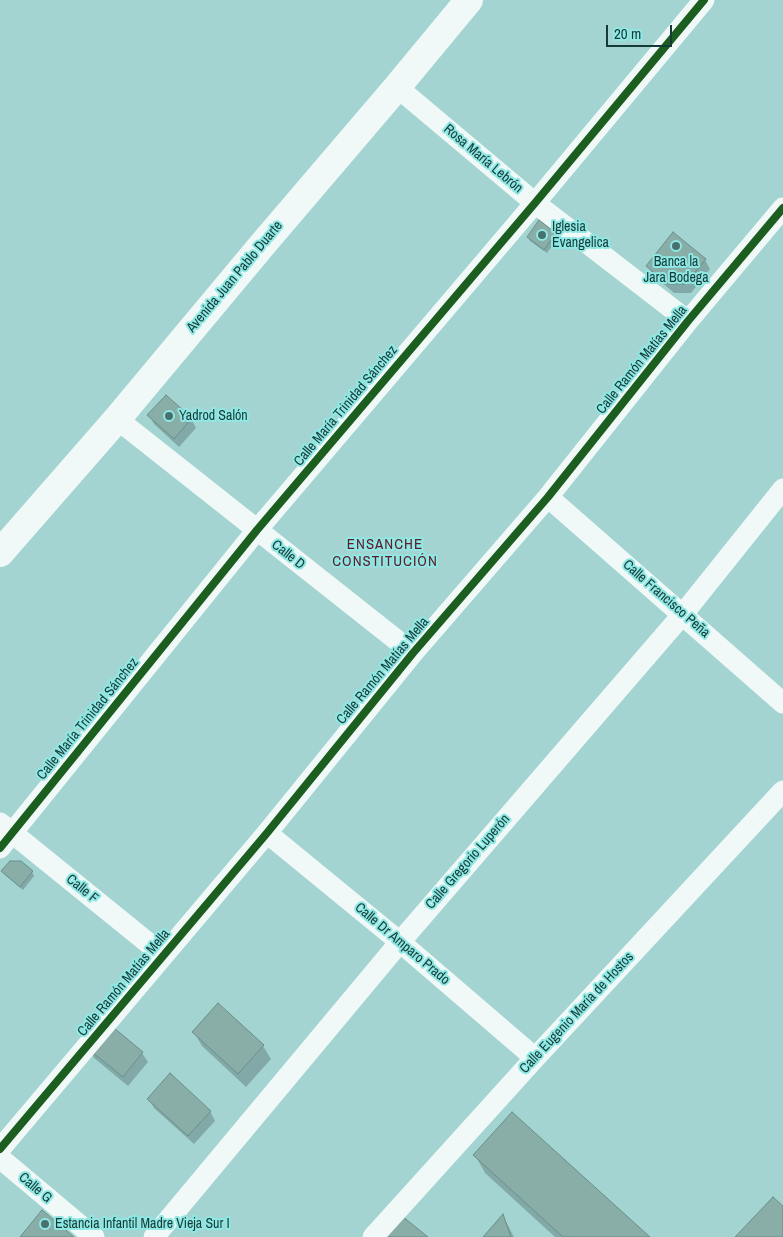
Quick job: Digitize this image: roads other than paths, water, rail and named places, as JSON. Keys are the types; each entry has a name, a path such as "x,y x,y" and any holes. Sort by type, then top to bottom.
{"main road":[{"name":"Avenida Juan Pablo Duarte","path":"0,553 118,419 469,0"}],"street":[{"name":"Calle María Trinidad Sánchez","path":"4,834 257,530 535,203 704,0"},
{"name":"Rosa María Lebrón","path":"397,87 535,203 688,321"},
{"name":"Calle Ramón Matías Mella","path":"0,1149 267,833 413,653 548,497 688,321 783,208"},
{"name":"Calle D","path":"118,419 413,653"},
{"name":"Calle Gregorio Luperón","path":"154,1237 400,942 683,614 783,488"},
{"name":"Calle Francisco Peña","path":"548,497 783,703"},
{"name":"Calle Eugenio María de Hostos","path":"373,1237 534,1058 783,791"},
{"name":"Calle Dr Amparo Prado","path":"267,833 400,942 534,1058"},
{"name":"Calle F","path":"4,834 163,955"},
{"name":"Calle G","path":"0,1158 94,1237"}],"place":[{"name":"Iglesia Evangelica","path":"542,235"},
{"name":"Banca la Jara Bodega","path":"676,246"},
{"name":"Yadrod Salón","path":"169,416"},
{"name":"Estancia Infantil Madre Vieja Sur I","path":"45,1224"}],"district":[{"name":"ENSANCHE CONSTITUCIÓN","path":"385,554"}]}
